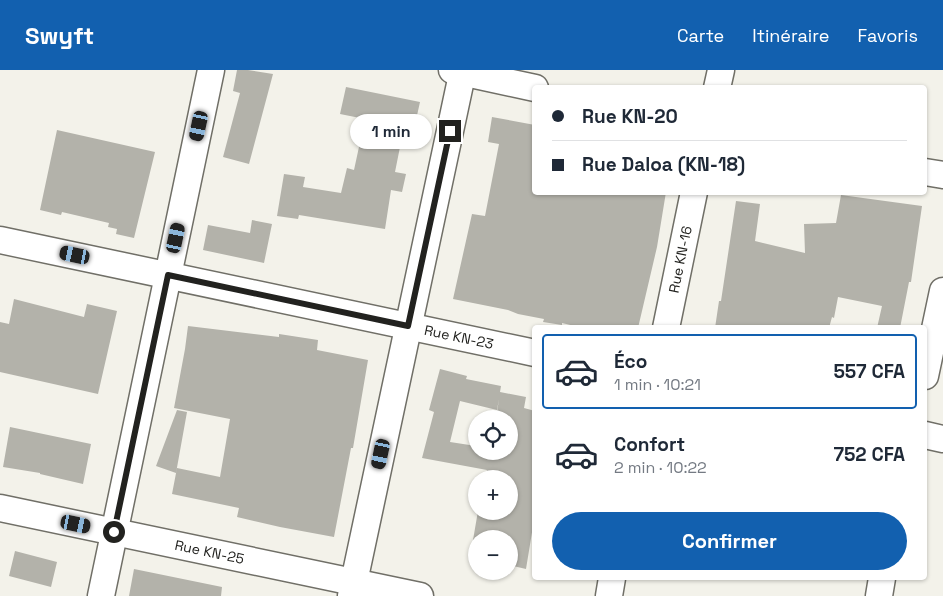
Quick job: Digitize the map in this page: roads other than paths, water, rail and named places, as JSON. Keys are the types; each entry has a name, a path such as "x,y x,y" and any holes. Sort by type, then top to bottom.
{"street":[{"path":"101,596 211,70"},
{"path":"718,85 721,70"},
{"path":"352,589 408,326 459,71 532,87"},
{"path":"927,172 943,176"},
{"name":"Rue KN-16","path":"667,325 693,195"},
{"name":"Rue KN-23","path":"0,240 532,352"},
{"path":"927,367 943,291"},
{"path":"927,436 943,439"},
{"name":"Rue KN-25","path":"0,508 114,532 352,589 420,596"},
{"path":"608,596 612,580"},
{"path":"878,596 882,580"}]}
